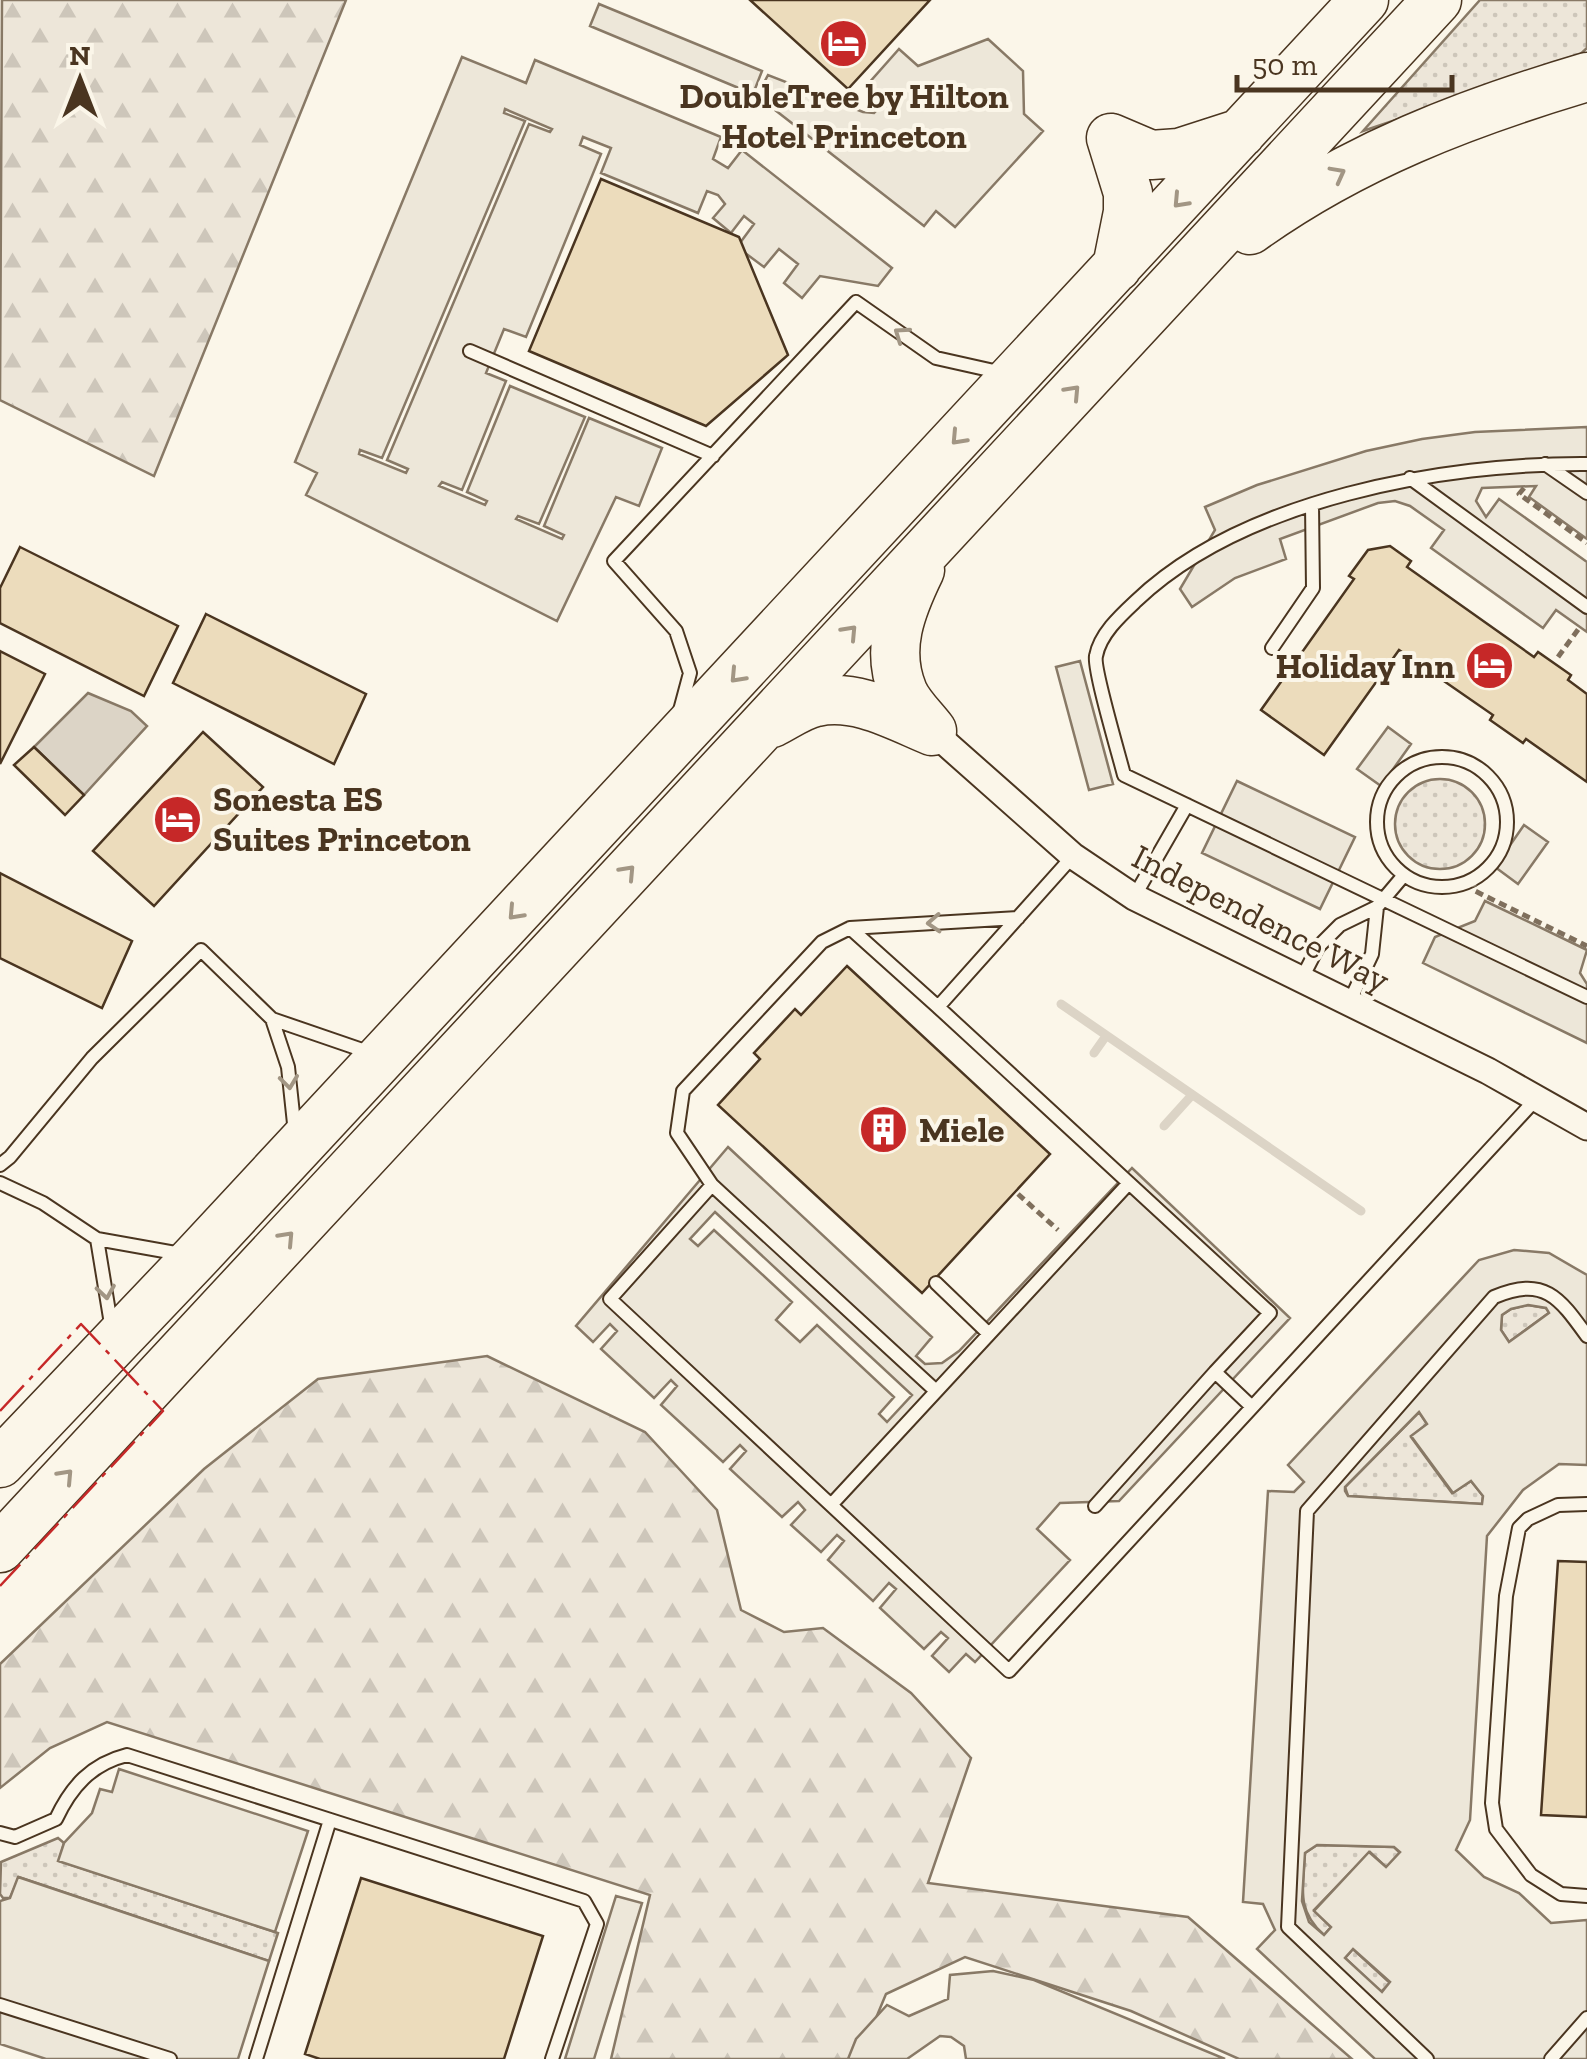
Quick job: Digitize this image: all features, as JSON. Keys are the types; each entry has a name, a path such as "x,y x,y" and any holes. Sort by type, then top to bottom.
{"highway":[{"path":"0,1462 114,1345 1364,0"},
{"path":"0,1548 1437,0"},
{"path":"1170,288 1299,195 1388,147 1456,119 1583,76"},
{"path":"1118,268 1128,193 1111,138 1151,155 1179,153 1244,132"},
{"path":"932,731 904,694 894,648 902,604 935,540"},
{"path":"760,729 812,702 837,700 865,704 932,731"}],"street":[{"name":"Independence Way","path":"932,731 1073,856 1134,897 1587,1127"}],"lane":[{"path":"672,746 690,673 676,631 614,561 856,302 936,358 1016,376"},
{"path":"470,351 713,456"},
{"path":"1544,464 1587,494"},
{"path":"1587,464 1476,468 1410,478 1312,505 1211,544 1162,576 1123,613 1094,658 1124,774 1381,903 1587,997"},
{"path":"1410,478 1587,608"},
{"path":"1272,648 1313,588 1312,505"},
{"path":"1445,756 1469,762 1488,776 1502,796 1508,820 1504,844 1492,864 1473,879 1450,887 1426,886 1404,876 1387,858 1378,836 1377,812 1384,790 1400,771 1422,760 1445,756"},
{"path":"1134,897 1187,805"},
{"path":"938,1007 1073,856"},
{"path":"1301,980 1318,947 1340,925 1381,903 1404,876"},
{"path":"1349,1003 1372,954 1381,903"},
{"path":"936,1391 712,1185 677,1132 683,1090 822,942 850,928 1018,918"},
{"path":"850,928 1270,1314 1094,1506"},
{"path":"0,1165 92,1058 201,950 272,1019 381,1056"},
{"path":"272,1019 288,1067 296,1147"},
{"path":"712,1185 610,1299 1008,1671 1536,1098"},
{"path":"831,1505 1129,1182"},
{"path":"0,1183 43,1203 98,1239 196,1257"},
{"path":"98,1239 114,1345"},
{"path":"936,1284 988,1334"},
{"path":"1427,2059 1288,1926 1307,1512 1494,1297 1515,1288 1538,1288 1561,1300 1587,1336"},
{"path":"1215,1372 1252,1407"},
{"path":"1587,1504 1558,1505 1528,1518 1519,1528 1506,1596 1492,1803 1496,1830 1532,1875 1561,1894 1587,1896"},
{"path":"0,1834 15,1837 56,1820 70,1791 105,1760 127,1755 584,1901 598,1924 552,2059"},
{"path":"256,2059 330,1820"},
{"path":"0,2005 170,2059"},
{"path":"1551,2059 1587,2018"}],"path":[{"path":"1544,464 1519,494 1587,543"},
{"path":"1558,657 1587,617"},
{"path":"1473,879 1475,891 1587,946"},
{"path":"1018,1194 1058,1230"}],"green space":[{"path":"2,0 346,0 154,476 0,400"},
{"path":"1480,0 1587,0 1587,48 1574,60 1363,131"},
{"path":"1440,779 1472,792 1485,824 1472,856 1440,869 1408,856 1395,824 1408,792"},
{"path":"1528,1305 1550,1312 1509,1342 1501,1330 1502,1315"},
{"path":"487,1356 645,1432 717,1510 741,1610 784,1632 823,1628 911,1693 971,1758 928,1883 1188,1917 1352,2059 1239,2059 1131,2011 965,1957 886,1994 859,2059 611,2059 650,1895 107,1722 50,1748 0,1788 0,1664 204,1469 318,1379"},
{"path":"1419,1412 1427,1424 1411,1437 1452,1493 1471,1481 1483,1496 1482,1504 1348,1496 1345,1487"},
{"path":"58,1838 64,1843 59,1861 278,1933 269,1961 19,1877 10,1898 3,1898 1,1862"},
{"path":"1317,1845 1394,1847 1400,1853 1387,1868 1370,1852 1314,1910 1331,1927 1324,1935 1309,1917 1303,1898 1305,1853"},
{"path":"1353,1949 1390,1983 1381,1992 1345,1958"}],"shaded area":[{"path":"599,4 762,71 753,94 590,26"},
{"path":"988,39 1023,71 1024,114 1043,131 955,227 936,211 924,226 757,96 768,75 874,113 882,99 868,84 899,49 918,66"},
{"path":"462,57 526,83 535,60 721,137 713,159 728,168 742,150 892,268 878,286 820,276 802,298 784,283 798,264 779,249 764,267 737,247 754,224 744,216 731,233 713,218 725,204 718,195 707,191 698,213 601,173 611,148 583,137 580,145 601,154 526,337 504,329 486,373 506,381 462,490 442,482 439,486 485,505 487,501 467,492 510,386 585,417 539,524 518,516 516,519 562,539 564,535 544,526 589,418 662,448 639,506 616,497 557,621 306,495 317,473 295,462","holes":["505,109 552,129 550,132 529,124 387,460 408,469 406,473 359,454 360,450 382,458 525,121 504,113"]},
{"path":"1587,427 1587,539 1529,497 1536,486 1482,488 1476,501 1486,517 1499,499 1587,562 1587,632 1556,610 1543,628 1431,548 1444,530 1410,506 1395,501 1378,503 1280,539 1286,559 1235,578 1192,607 1180,589 1215,530 1205,507 1257,485 1366,451 1422,439 1475,432"},
{"path":"1080,661 1113,784 1089,790 1056,667"},
{"path":"88,693 131,711 147,726 84,795 34,747"},
{"path":"1388,727 1411,744 1381,786 1357,769"},
{"path":"1237,781 1355,837 1320,909 1202,853"},
{"path":"1524,825 1548,842 1518,884 1495,867"},
{"path":"1485,901 1587,950 1580,973 1587,984 1587,1043 1423,963 1435,937 1475,921"},
{"path":"728,1147 932,1337 916,1356 925,1364 942,1363 959,1351 1132,1168 1290,1318 1119,1501 1060,1503 1037,1529 1070,1560 975,1662 966,1654 949,1672 932,1656 948,1638 941,1632 924,1649 880,1608 896,1589 889,1583 873,1601 828,1560 844,1541 837,1535 821,1552 791,1525 805,1510 798,1502 782,1517 730,1469 746,1451 740,1445 723,1462 661,1405 677,1386 671,1380 654,1398 601,1349 617,1331 610,1324 593,1342 576,1326","holes":["715,1212 912,1395 887,1422 879,1414 894,1397 817,1325 800,1342 776,1320 792,1302 714,1230 698,1246 690,1239"]},
{"path":"1514,1250 1549,1253 1587,1275 1587,1465 1559,1464 1523,1490 1487,1536 1470,1820 1456,1850 1484,1877 1519,1893 1551,1923 1587,1920 1587,2059 1375,2059 1257,1949 1275,1930 1263,1904 1243,1902 1268,1491 1294,1492 1304,1482 1288,1465 1479,1260","holes":["1528,1305 1546,1308 1549,1313 1509,1342 1501,1330 1502,1315","1419,1412 1427,1424 1411,1436 1453,1493 1471,1481 1483,1496 1482,1504 1348,1496 1345,1487","1317,1845 1394,1847 1400,1852 1386,1867 1369,1852 1314,1911 1331,1927 1324,1935 1309,1922 1302,1901 1305,1853","1353,1949 1390,1982 1382,1992 1345,1958"]},
{"path":"119,1769 308,1831 275,1932 58,1861 64,1843 92,1813 100,1789 112,1792"},
{"path":"18,1877 269,1961 238,2059 46,2059 0,2044 0,1901 10,1898"},
{"path":"616,1896 642,1903 594,2059 565,2059"},
{"path":"993,1971 1034,1980 1225,2059 966,2059 964,2046 951,2037 940,2036 907,2059 848,2059 856,2039 887,2005 909,2016 948,1999 950,1975"}],"building":[{"name":"DoubleTree by Hilton Hotel Princeton","path":"750,0 930,0 848,89"},
{"path":"601,179 739,237 788,355 706,426 529,351"},
{"name":"Holiday Inn","path":"1390,546 1411,561 1407,567 1534,657 1538,652 1571,675 1568,680 1587,694 1587,782 1526,739 1523,743 1490,720 1493,715 1399,650 1324,755 1261,710 1354,579 1349,576 1368,550"},
{"path":"20,547 178,626 144,696 0,623 0,588"},
{"path":"206,614 366,694 334,764 173,683"},
{"path":"0,651 45,674 0,764"},
{"name":"Sonesta ES Suites Princeton","path":"203,732 263,787 154,906 93,851"},
{"path":"34,747 84,795 65,815 14,765"},
{"path":"0,873 132,941 102,1008 0,958"},
{"name":"Miele","path":"847,966 1050,1154 922,1293 718,1105 760,1059 754,1053 795,1009 801,1015"},
{"path":"1558,1561 1587,1562 1587,1817 1541,1815"},
{"path":"361,1878 543,1936 504,2059 320,2059 305,2054"}],"waterway":[{"path":"1061,1004 1361,1211"},
{"path":"1094,1053 1106,1036"},
{"path":"1164,1126 1192,1095"}],"power":[{"path":"0,1411 81,1324 163,1411 0,1586"}],"place":[{"name":"DoubleTree by Hilton Hotel Princeton","path":"844,44"},
{"name":"Holiday Inn","path":"1490,666"},
{"name":"Sonesta ES Suites Princeton","path":"178,819"},
{"name":"Miele","path":"884,1130"}]}
